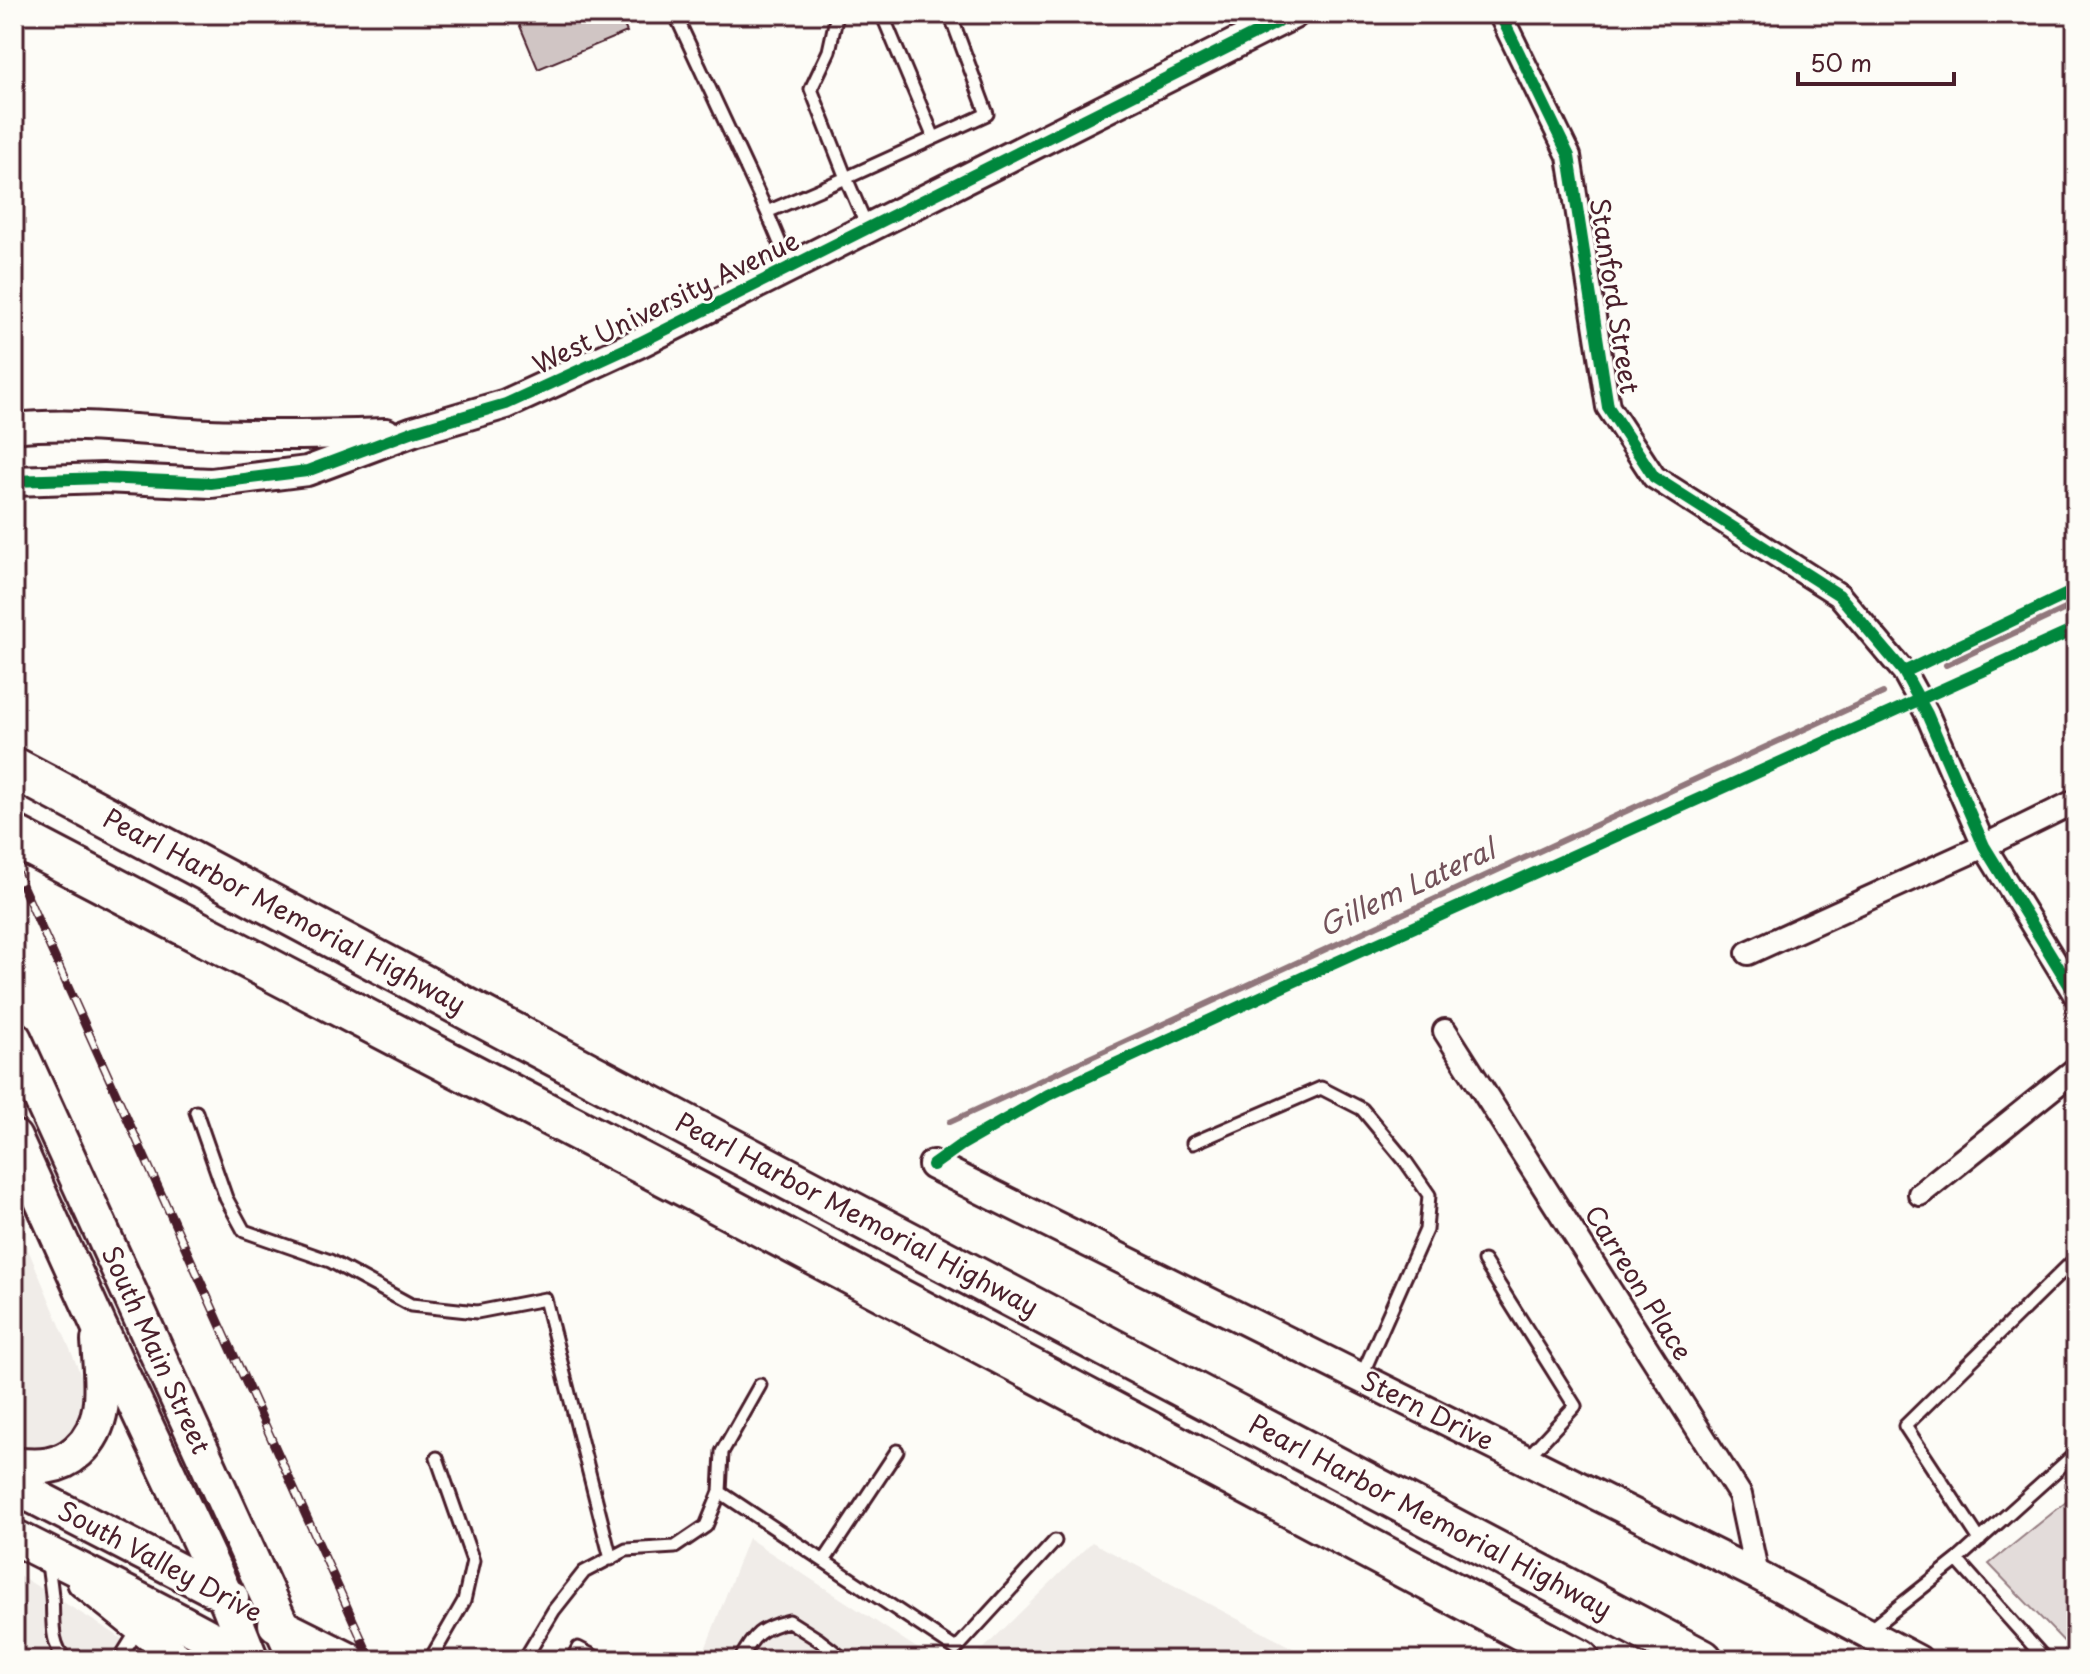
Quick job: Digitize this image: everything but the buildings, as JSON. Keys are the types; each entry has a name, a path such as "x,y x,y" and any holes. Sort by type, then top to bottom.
{"highway":[{"name":"Pearl Harbor Memorial Highway","path":"25,774 1702,1660"},
{"path":"14,836 699,1193 1579,1660"}],"main road":[{"name":"South Main Street","path":"14,1039 297,1660"},
{"name":"South Main Street","path":"14,1138 225,1595 251,1660"},
{"path":"14,1465 40,1467 65,1461 84,1445 96,1428 102,1391 98,1324"},
{"name":"South Valley Drive","path":"14,1486 348,1660"},
{"name":"South Valley Drive","path":"14,1537 251,1660"},
{"path":"47,1554 180,1660"}],"street":[{"name":"West University Avenue","path":"14,481 103,478 211,483 307,471 414,431 506,404 639,343 1294,14"},
{"name":"Stanford Street","path":"1500,14 1569,156 1608,407 1654,477 1839,595 1904,672 1927,714 1984,846 2076,996"},
{"name":"West University Avenue","path":"14,428 48,424 208,434 305,436 414,431"},
{"path":"1748,953 2076,801"},
{"name":"Carreon Place","path":"1445,1031 1740,1495 1757,1575"},
{"path":"1920,1194 2076,1069"},
{"name":"Stern Drive","path":"933,1165 1757,1575 1918,1660"}],"lane":[{"path":"675,14 790,267"},
{"path":"837,14 829,51 811,89 868,229"},
{"path":"882,14 934,138"},
{"path":"767,212 987,114 950,14"},
{"path":"1193,1143 1321,1088 1362,1109 1406,1162 1429,1195 1426,1230 1361,1378"},
{"path":"196,1112 226,1198 244,1231 330,1261 411,1305 477,1312 545,1299 611,1559"},
{"path":"1980,1540 1905,1426 2076,1258"},
{"path":"1484,1261 1575,1406 1525,1460"},
{"path":"524,1660 554,1610 584,1572 626,1550 675,1547 706,1526 720,1492 722,1452 760,1385"},
{"path":"824,1561 897,1451"},
{"path":"1866,1633 1957,1560 2076,1453"},
{"path":"430,1660 464,1601 473,1561 437,1458"},
{"path":"720,1492 956,1649 1055,1541"},
{"path":"47,1554 53,1599 53,1637 66,1660"},
{"path":"1957,1560 2046,1660"},
{"path":"740,1660 755,1636 769,1626 789,1621 845,1660"},
{"path":"119,1660 140,1627"},
{"path":"572,1660 578,1648 601,1660"}],"shaded area":[{"path":"14,1216 86,1387 82,1420 60,1446 29,1459 14,1451"},
{"path":"2076,1494 2076,1654 1989,1564"},
{"path":"748,1538 935,1660 701,1660"},
{"path":"1092,1542 1249,1625 1315,1660 972,1660"},
{"path":"14,1572 112,1632 150,1660 14,1660"}],"waterway":[{"name":"Gillem Lateral","path":"1946,665 2076,604"},
{"name":"Gillem Lateral","path":"950,1122 1883,693"}],"railway":[{"path":"14,867 371,1660"}],"cycle path":[{"path":"14,481 103,478 211,483 307,471 414,431 506,404 639,343 1294,14"},
{"path":"1500,14 1569,156 1608,407 1654,477 1839,595 1904,672 1927,714 1984,846 2076,996"},
{"path":"1904,672 2076,590"},
{"path":"933,1165 961,1145 1048,1095 2076,629"}]}
